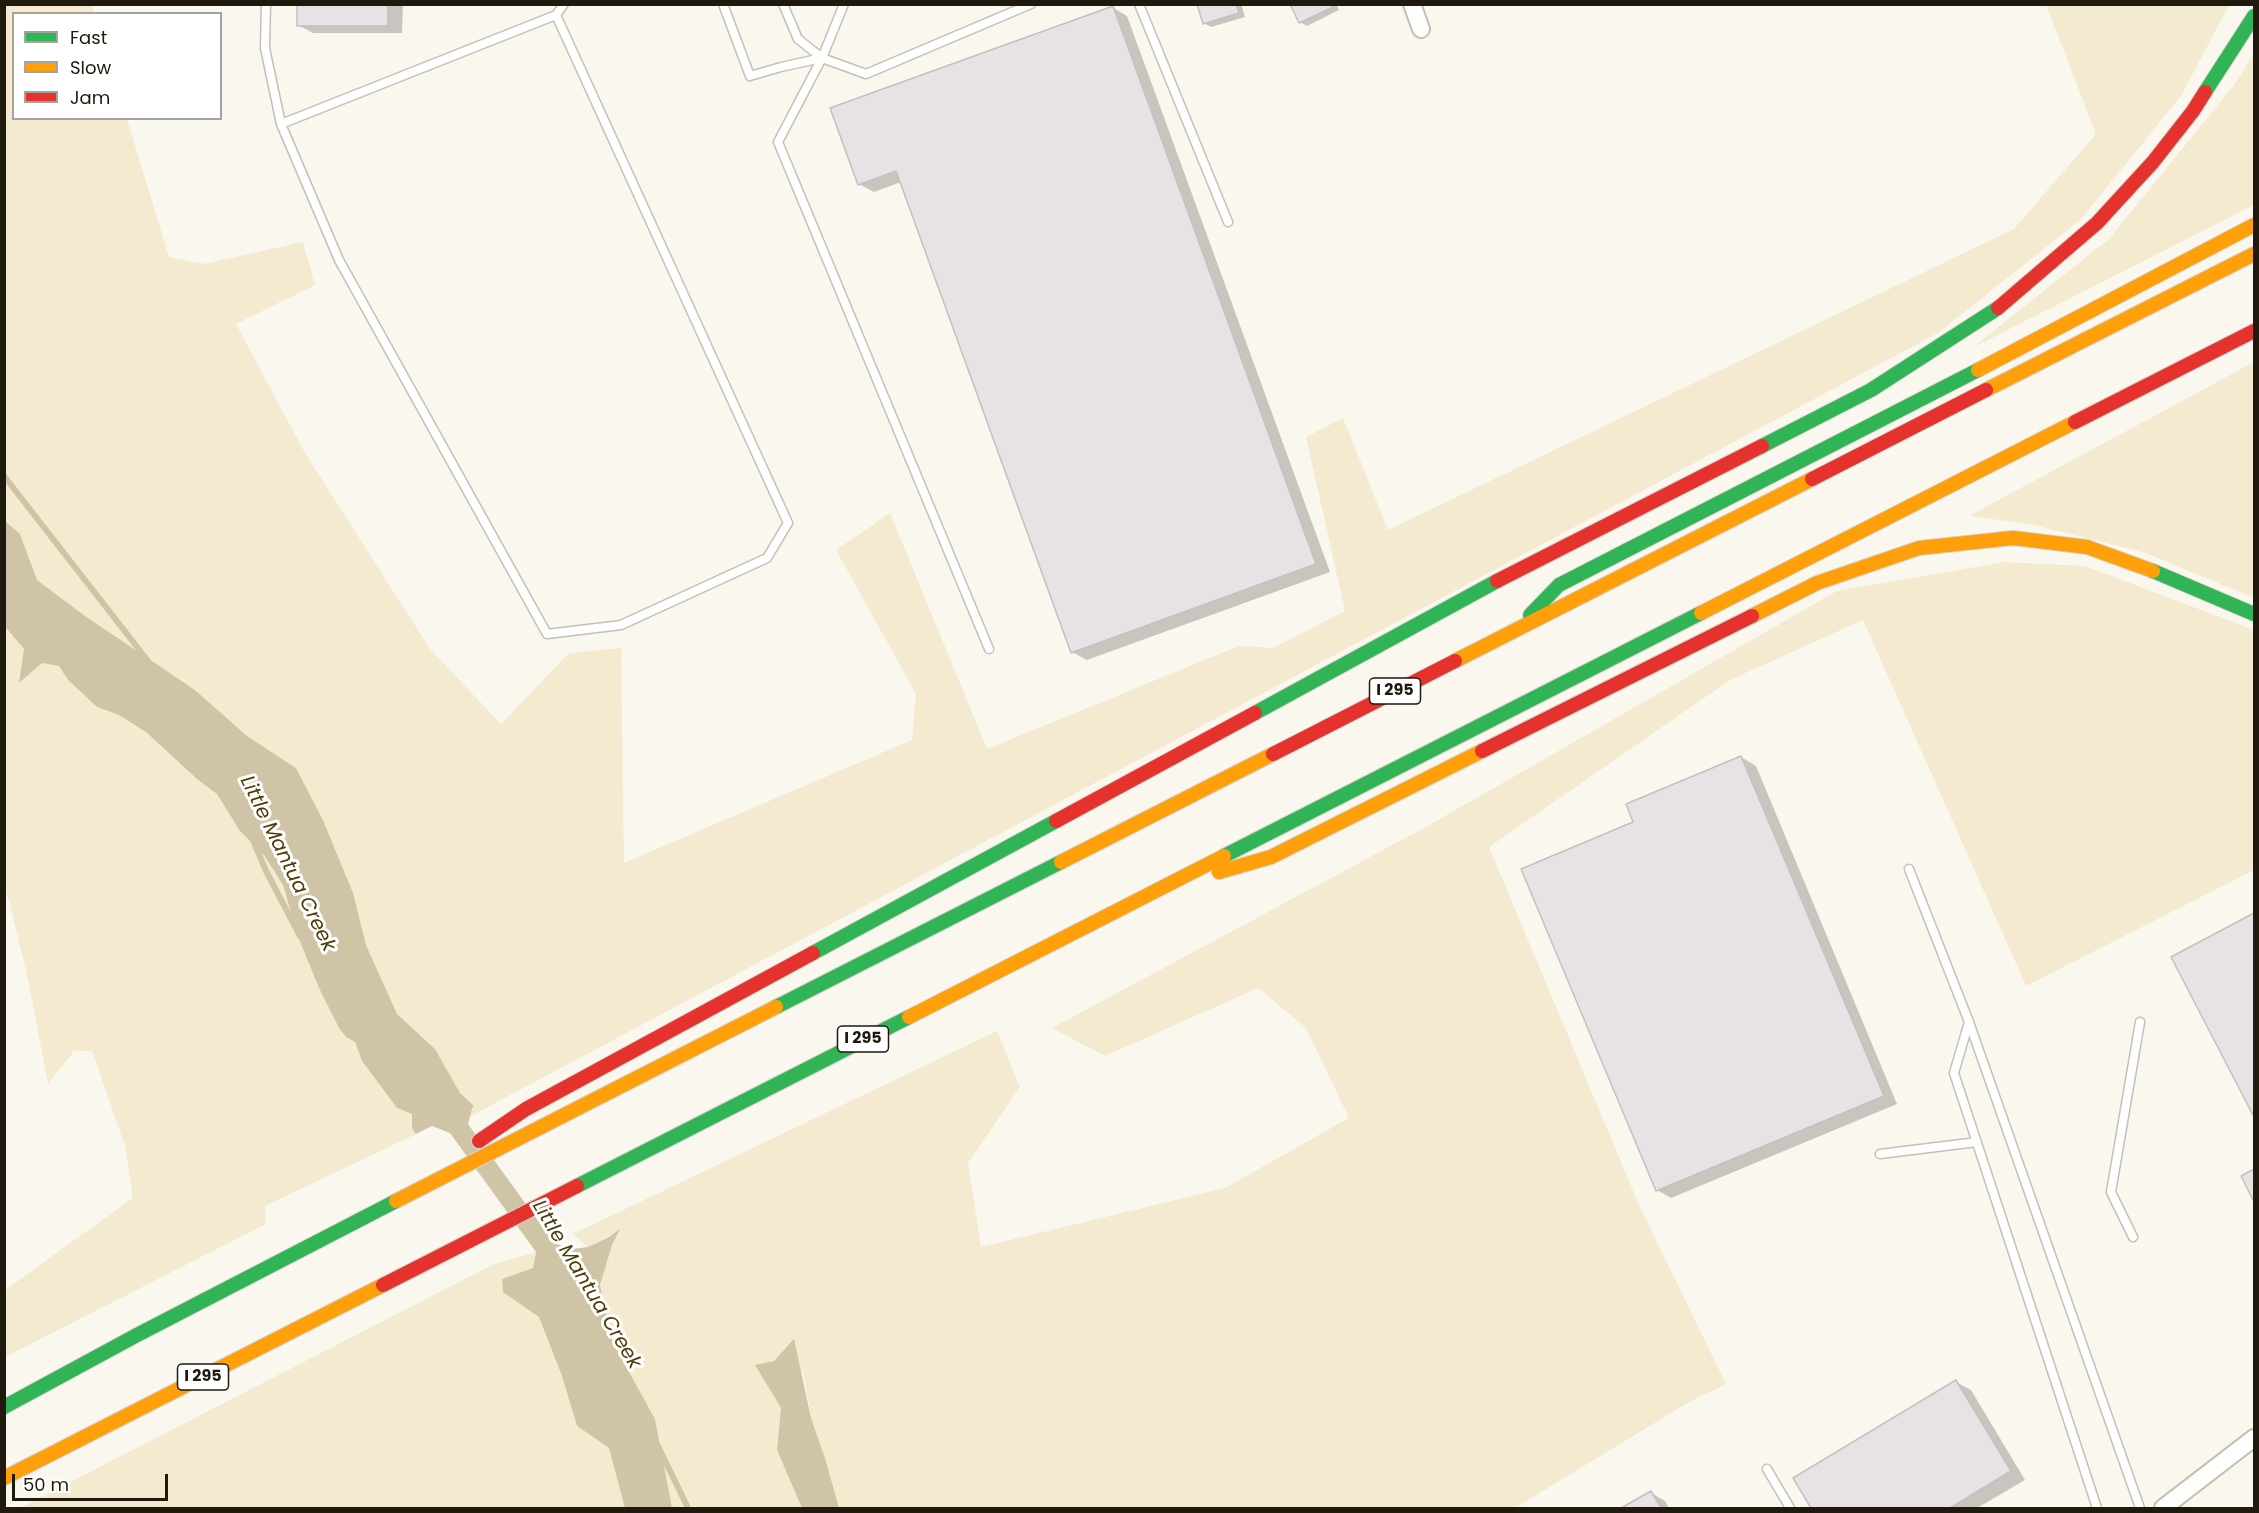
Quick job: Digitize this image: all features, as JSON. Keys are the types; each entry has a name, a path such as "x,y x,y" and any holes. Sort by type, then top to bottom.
{"highway":[{"path":"372,1213 526,1109 1496,582 1871,390 1995,311 2097,223 2153,162 2186,119 2254,16"},
{"path":"1515,631 1559,585 2083,316 2254,225"},
{"name":"I 295","path":"4,1407 372,1213 2254,254"},
{"name":"I 295","path":"4,1478 2254,331"},
{"path":"1152,891 1271,857 1816,583 1919,548 2013,538 2087,547 2155,572 2254,614"}],"street":[{"path":"1412,4 1421,29"},
{"path":"2163,1509 2254,1438"}],"lane":[{"path":"266,4 265,48 281,124 339,260 548,634 621,625 767,558 788,523 555,15"},
{"path":"281,124 555,15 564,4"},
{"path":"723,4 750,76 822,58"},
{"path":"783,4 798,39 822,58 866,74 1030,4"},
{"path":"844,4 822,58 778,142 989,649"},
{"path":"1139,4 1228,222"},
{"path":"1909,868 1970,1022 2140,1509"},
{"path":"1970,1022 1954,1073 2097,1509"},
{"path":"2133,1238 2111,1192 2140,1022"},
{"path":"1880,1154 1977,1142"},
{"path":"1767,1469 1790,1509"}],"shaded area":[{"path":"4,5 92,5 94,12 12,12 12,120 127,120 169,257 204,264 303,242 315,285 236,324 305,453 430,649 501,724 569,653 621,648 624,863 912,740 916,694 836,550 890,513 987,749 1239,646 1273,648 1345,611 1306,437 1343,418 1388,530 2014,229 2096,134 2046,5 2229,5 2181,96 2080,220 1938,333 469,1117 474,1106 460,1093 435,1049 397,1014 366,945 353,893 323,820 296,768 247,736 195,690 85,616 37,580 20,535 5,520"},
{"path":"2254,53 2254,205 1972,348 2109,239 2235,84"},
{"path":"2254,362 2254,598 2146,553 2030,524 1969,516"},
{"path":"2004,562 2085,566 2254,630 2254,870 2026,986 1863,620 1730,680 1489,847 1639,1205 1726,1384 1689,1402 1515,1508 839,1508 811,1418 803,1372 774,1361 755,1365 781,1408 777,1450 802,1508 672,1508 655,1419 613,1343 600,1284 612,1245 620,1230 588,1247 573,1234 997,1031 1020,1087 968,1163 981,1247 1225,1188 1349,1118 1306,1028 1258,988 1105,1056 1052,1028 1426,827 1837,591"},
{"path":"4,627 24,649 20,682 42,663 59,666 68,680 97,707 119,715 146,732 197,779 217,794 240,831 264,855 283,885 299,939 339,1028 346,1037 355,1042 362,1061 397,1108 412,1114 412,1128 416,1134 265,1206 266,1224 5,1357 5,1290 133,1198 125,1146 92,1051 74,1051 48,1084 29,984 5,890"},
{"path":"536,1252 533,1268 502,1279 503,1292 539,1316 562,1376 577,1426 609,1448 625,1508 20,1508 492,1265"}],"water":[{"path":"4,520 20,534 37,580 85,616 195,690 247,736 296,768 323,820 353,893 366,945 397,1014 435,1049 460,1093 474,1106 468,1124 554,1243 573,1249 588,1247 620,1229 612,1245 600,1285 613,1343 655,1419 672,1508 625,1508 609,1448 577,1426 562,1376 539,1317 503,1292 502,1279 533,1268 536,1252 450,1133 432,1126 416,1134 412,1128 412,1114 397,1108 362,1061 355,1042 346,1037 339,1028 319,988 299,939 283,885 264,855 240,831 217,794 197,779 146,732 119,715 97,707 68,680 59,666 42,663 19,683 24,649 5,627"},
{"path":"794,1339 811,1418 839,1508 802,1508 777,1450 781,1408 755,1365 774,1361"}],"building":[{"path":"297,4 388,4 388,26 297,26"},
{"path":"1197,4 1236,4 1239,13 1203,24"},
{"path":"1290,4 1332,4 1333,7 1299,23"},
{"path":"1113,6 1316,564 1071,653 896,171 858,185 830,108"},
{"path":"1741,756 1884,1096 1656,1191 1521,869 1633,822 1626,804"},
{"path":"2254,913 2254,1117 2171,957"},
{"path":"2254,1169 2254,1202 2241,1176"},
{"path":"1956,1380 2011,1471 1950,1508 1811,1508 1793,1478"},
{"path":"1651,1491 1661,1508 1621,1508"}],"waterway":[{"name":"Little Mantua Creek","path":"4,476 148,661"},
{"name":"Little Mantua Creek","path":"253,840 266,871 300,936"},
{"name":"Little Mantua Creek","path":"657,1444 688,1508"}],"traffic: fast":[{"path":"2205,92 2254,16"},
{"path":"1762,446 1871,390 1998,308"},
{"path":"1530,615 1559,585 1978,370"},
{"path":"2153,571 2254,614"},
{"path":"1255,713 1497,581"},
{"path":"1224,856 1701,613"},
{"path":"813,953 1056,821"},
{"path":"776,1007 1061,862"},
{"path":"577,1186 909,1017"},
{"path":"4,1407 137,1335 396,1201"}],"traffic: slow":[{"path":"1978,370 2254,225"},
{"path":"1986,390 2254,254"},
{"path":"1701,613 2075,422"},
{"path":"1455,661 1812,479"},
{"path":"1752,616 1817,583 1919,548 2013,538 2087,547 2153,571"},
{"path":"1219,872 1271,857 1482,751"},
{"path":"1061,862 1273,754"},
{"path":"909,1017 1224,856"},
{"path":"396,1201 776,1007"},
{"path":"4,1478 383,1285"}],"traffic: jam":[{"path":"1998,308 2097,223 2153,162 2205,92"},
{"path":"2075,422 2254,331"},
{"path":"1812,479 1986,390"},
{"path":"1497,581 1762,446"},
{"path":"1482,751 1752,616"},
{"path":"1273,754 1455,661"},
{"path":"1056,821 1255,713"},
{"path":"479,1141 526,1109 813,953"},
{"path":"383,1285 577,1186"}]}
